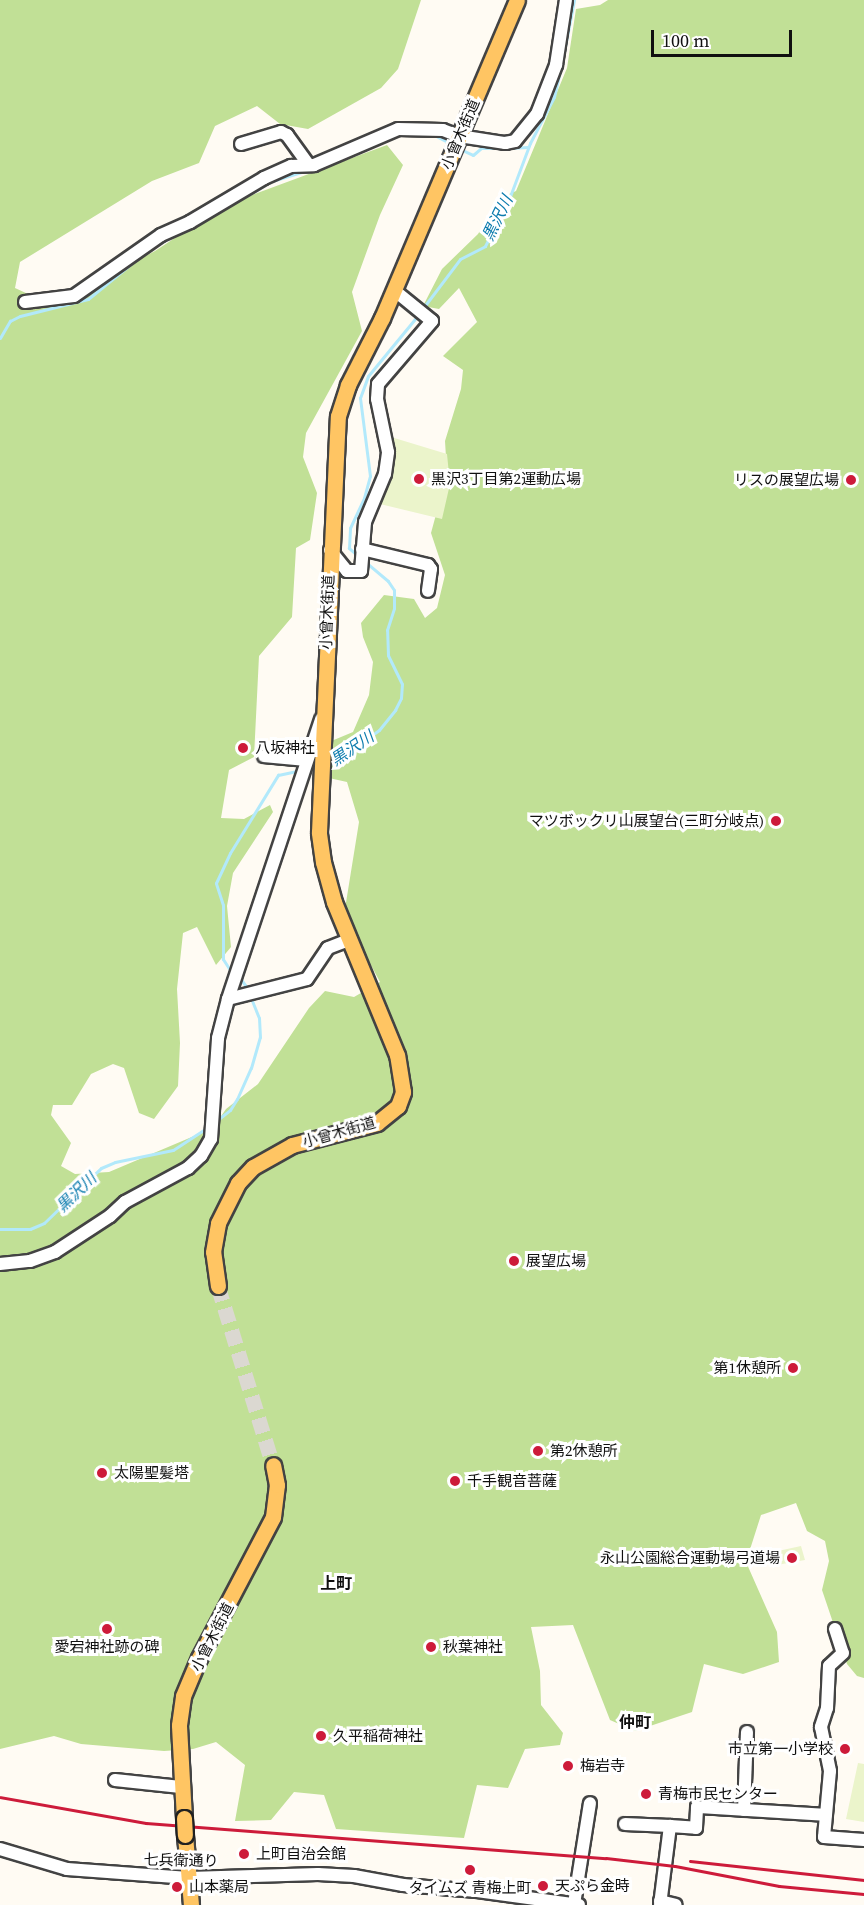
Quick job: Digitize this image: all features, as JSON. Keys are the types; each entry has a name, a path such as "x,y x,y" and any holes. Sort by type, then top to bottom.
{"main road":[{"name":"小曾木街道","path":"218,1286 213,1252 218,1223 228,1198 253,1167 292,1145 377,1124 398,1106 400,1099 402,1076 397,1055 350,940 323,862 310,768 323,716 338,416 348,385 368,348 394,290 517,0"},
{"name":"小曾木街道","path":"189,1878 181,1787 179,1725 183,1696 199,1658 273,1517 277,1494 273,1465"},
{"path":"189,1878 191,1905"}],"street":[{"path":"25,302 74,296 161,235 190,222 264,178 291,166 309,165 398,129 443,130 456,143 514,141 537,114 556,65 566,0"},
{"path":"241,144 281,132 287,135 309,165"},
{"path":"330,550 347,571 356,573 361,571 364,522 387,464 387,442 376,399 378,384 432,321 394,290"},
{"path":"362,550 428,565 431,569 428,591"},
{"path":"0,1264 30,1261 55,1252 110,1216 125,1202 188,1168 201,1156 211,1139 218,1038 228,999 310,768 264,756"},
{"path":"228,999 307,979 328,948 350,940"},
{"path":"835,1629 843,1653 829,1666 827,1708 821,1727 830,1771 824,1837 864,1840"},
{"path":"744,1810 747,1732"},
{"path":"115,1780 181,1787"},
{"path":"577,1904 590,1803"},
{"path":"626,1824 696,1828 697,1807 826,1815"},
{"path":"670,1826 660,1903 676,1905"},
{"name":"七兵衛通り","path":"0,1849 67,1869 189,1878 318,1874 372,1878 426,1888 477,1891 577,1904"},
{"path":"476,1905 477,1891"}],"green space":[{"path":"0,0 421,0 398,69 381,88 308,129 280,124 257,106 215,126 199,163 152,181 20,262 15,288 52,305 155,251 225,205 387,145 403,165 380,215 352,292 362,331 306,433 303,457 317,493 310,540 296,548 292,617 259,656 254,757 229,770 221,818 244,819 270,805 273,812 233,873 227,906 231,947 216,965 197,927 183,933 177,989 180,1043 178,1086 154,1119 139,1113 124,1068 113,1064 91,1074 72,1105 53,1105 51,1115 71,1143 61,1166 75,1174 109,1172 213,1128 226,1109 258,1084 309,1008 325,991 354,997 380,982 344,915 359,822 347,782 329,778 329,742 353,732 369,695 373,662 363,637 361,623 384,595 414,599 425,618 437,608 445,575 431,533 447,474 445,441 461,389 463,370 443,356 477,322 459,288 439,309 423,306 442,269 478,234 500,198 516,191 567,68 576,9 600,5 608,0 864,0 864,1678 857,1676 847,1664 822,1590 829,1561 825,1541 807,1531 796,1503 761,1515 746,1562 777,1632 779,1662 743,1674 704,1664 692,1712 635,1731 610,1720 573,1625 531,1627 540,1671 541,1705 563,1733 560,1745 525,1749 508,1788 477,1785 464,1838 336,1829 324,1795 294,1792 271,1820 235,1821 245,1765 216,1742 193,1749 164,1751 81,1744 54,1736 0,1749"},
{"name":"黒沢3丁目第2運動広場","path":"391,437 447,454 450,484 442,519 380,504 390,474"},
{"name":"永山公園総合運動場弓道場","path":"801,1546 805,1560 771,1566 768,1555 775,1554 779,1560 778,1551"},
{"path":"858,1763 864,1764 864,1822 846,1819"}],"waterway":[{"name":"黒沢川","path":"564,52 574,0"},
{"name":"黒沢川","path":"423,308 460,259 485,246 509,199 530,143 554,97 560,70"},
{"path":"434,135 452,144"},
{"path":"509,148 528,147"},
{"path":"460,149 473,155 481,148 500,148"},
{"path":"246,196 272,181 309,170"},
{"path":"157,245 174,235"},
{"path":"0,338 10,321 20,316 88,299 137,259"},
{"name":"黒沢川","path":"357,555 349,548 350,528 364,498 370,476 360,398 368,376 419,314"},
{"name":"黒沢川","path":"328,766 379,730 395,710 401,698 402,684 388,655 387,630 394,608 394,590 388,581 365,562"},
{"name":"黒沢川","path":"232,973 223,959 223,905 216,883 230,853 278,775 301,770"},
{"name":"黒沢川","path":"240,978 248,989"},
{"name":"黒沢川","path":"216,1121 230,1110 237,1099 251,1068 260,1037 259,1018 250,996"},
{"name":"黒沢川","path":"0,1229 30,1229 44,1223 101,1168 115,1162 173,1150 208,1127"}],"tunnel":[{"path":"218,1286 273,1465"}],"railway":[{"path":"0,1797 146,1823 606,1858 675,1866 779,1886 864,1894"},
{"path":"690,1861 864,1880"}],"place":[{"name":"黒沢3丁目第2運動広場","path":"419,479"},
{"name":"リスの展望広場","path":"851,480"},
{"name":"八坂神社","path":"243,748"},
{"name":"マツボックリ山展望台(三町分岐点)","path":"776,821"},
{"name":"展望広場","path":"514,1261"},
{"name":"第1休憩所","path":"793,1368"},
{"name":"第2休憩所","path":"538,1451"},
{"name":"太陽聖髪塔","path":"102,1473"},
{"name":"千手観音菩薩","path":"455,1481"},
{"name":"永山公園総合運動場弓道場","path":"792,1558"},
{"name":"愛宕神社跡の碑","path":"107,1629"},
{"name":"秋葉神社","path":"431,1647"},
{"name":"久平稲荷神社","path":"321,1736"},
{"name":"市立第一小学校","path":"845,1749"},
{"name":"梅岩寺","path":"568,1766"},
{"name":"青梅市民センター","path":"646,1794"},
{"name":"上町自治会館","path":"244,1854"},
{"name":"タイムズ 青梅上町","path":"470,1870"},
{"name":"天ぷら金時","path":"543,1886"},
{"name":"山本薬局","path":"177,1887"}],"district":[{"name":"上町","path":"336,1583"},
{"name":"仲町","path":"635,1722"}]}
